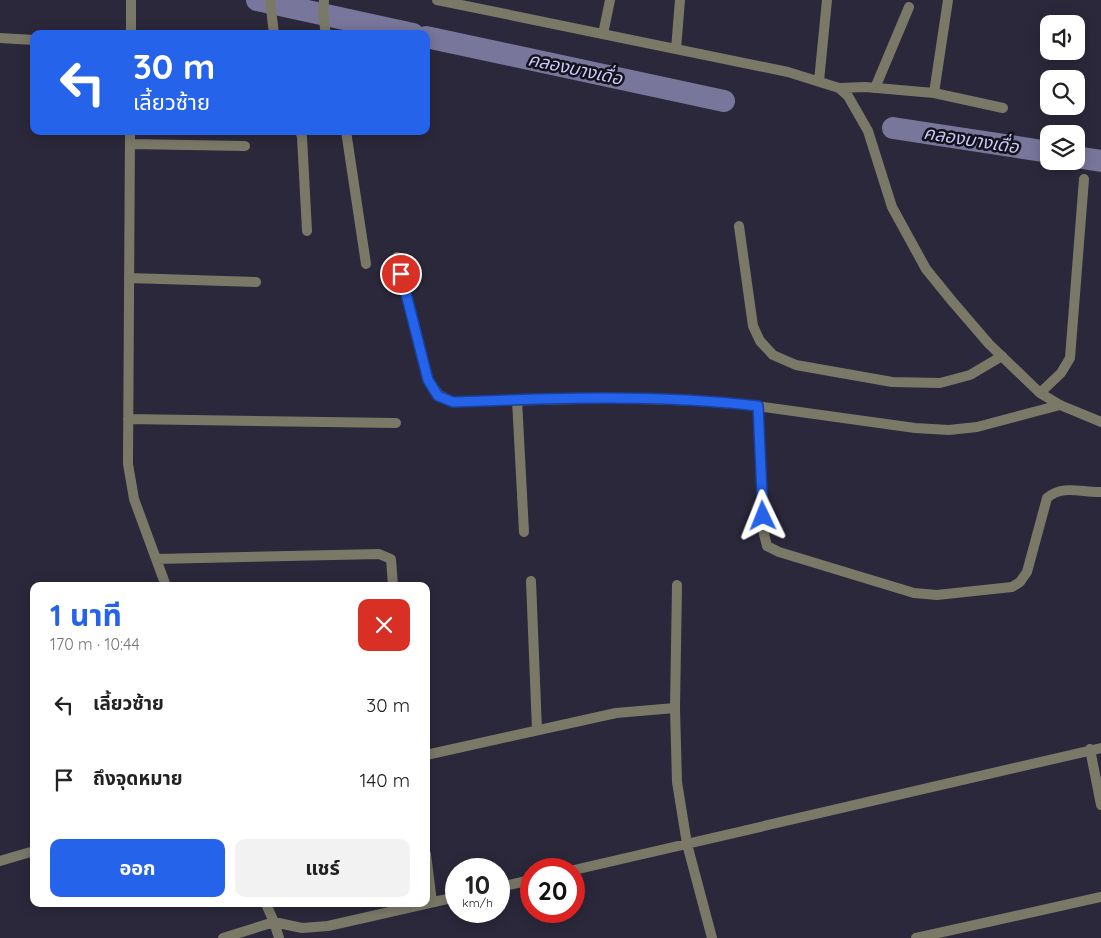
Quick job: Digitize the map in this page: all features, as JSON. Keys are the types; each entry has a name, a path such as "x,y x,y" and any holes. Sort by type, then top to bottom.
{"street":[{"path":"130,30 131,0"},
{"path":"270,0 274,30"},
{"path":"324,0 323,16 325,30"},
{"path":"437,0 788,72 839,88 875,88 934,93 1003,108"},
{"path":"603,34 610,0"},
{"path":"676,49 680,0"},
{"path":"819,81 827,0"},
{"path":"934,93 948,0"},
{"path":"875,88 909,7"},
{"path":"0,38 30,40"},
{"path":"839,88 848,96 868,131 892,207 926,268 989,344 1040,393 1060,405 1101,422"},
{"path":"130,135 128,464 134,498 165,582"},
{"path":"301,135 307,231"},
{"path":"347,135 366,264"},
{"path":"130,144 245,146"},
{"path":"1040,393 1061,373 1070,358 1084,180"},
{"path":"739,226 753,326 760,341 773,355 796,365 892,382 940,383 970,375 1002,356"},
{"path":"397,256 428,380 438,396 453,402 614,398 700,401 758,406 915,428 949,430 977,427 1060,405"},
{"path":"129,278 256,282"},
{"path":"517,400 524,532"},
{"path":"758,406 764,534 767,546 779,552 914,593 937,595 1012,587 1020,582 1027,572 1047,498 1054,492 1065,490 1101,492"},
{"path":"128,419 396,423"},
{"path":"156,559 379,554 391,559 393,582"},
{"path":"531,581 537,730"},
{"path":"677,584 675,708 677,782 687,844 712,938"},
{"path":"430,754 616,713 675,708"},
{"path":"585,867 1090,749 1101,748"},
{"path":"1090,749 1101,804"},
{"path":"0,861 30,852"},
{"path":"430,886 432,902 445,899"},
{"path":"916,938 1101,897"},
{"path":"267,907 279,938"},
{"path":"223,938 274,922 302,928 328,926 410,907"}],"waterway":[{"name":"คลองบางเดื่อ","path":"257,0 395,30"},
{"name":"คลองบางเดื่อ","path":"430,38 724,101"},
{"name":"คลองบางเดื่อ","path":"893,128 1040,151"},
{"name":"คลองบางเดื่อ","path":"1085,158 1101,161"}],"route":[{"path":"401,274 428,380 438,396 453,402 614,398 700,401 758,406 763,516"}]}
